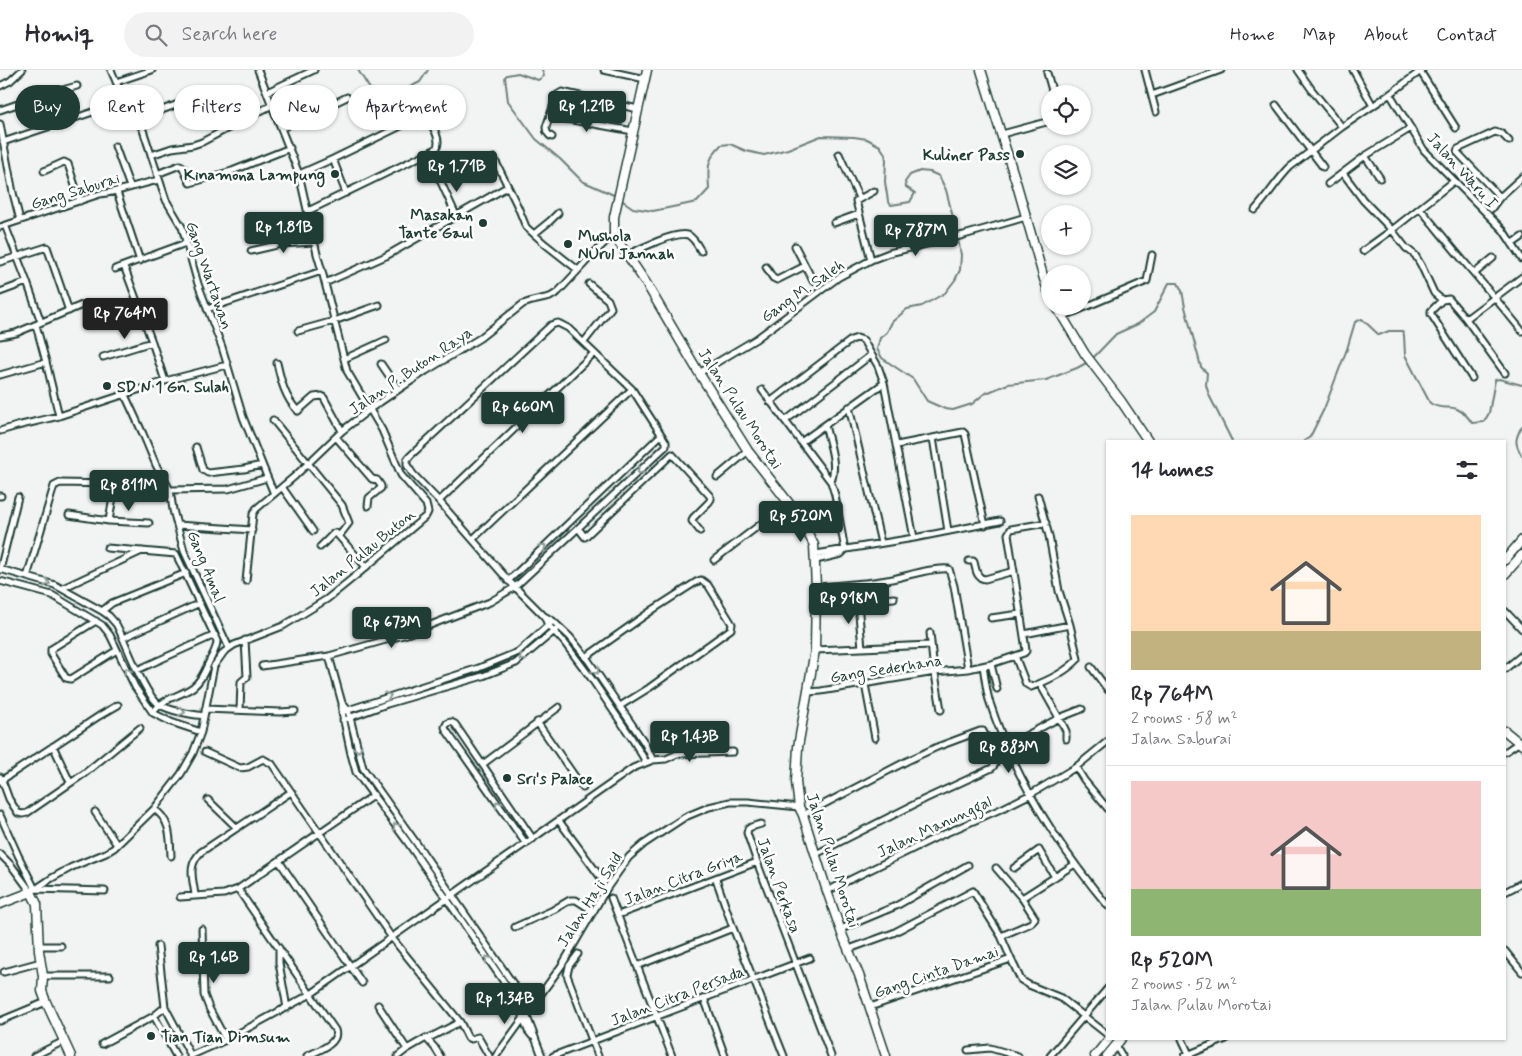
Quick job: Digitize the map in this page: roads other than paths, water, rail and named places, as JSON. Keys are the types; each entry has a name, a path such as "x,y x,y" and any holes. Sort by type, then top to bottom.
{"street":[{"path":"0,86 10,81 22,70"},
{"name":"Gang Wartawan","path":"111,70 118,85"},
{"path":"116,82 152,70"},
{"path":"258,70 270,100"},
{"path":"267,92 314,70"},
{"path":"604,70 645,78"},
{"path":"614,234 614,217 647,70"},
{"path":"981,70 1002,134 1041,269"},
{"path":"1145,70 1156,112"},
{"path":"1152,95 1221,70"},
{"path":"1298,70 1342,127"},
{"path":"1353,70 1373,106"},
{"path":"1255,210 1264,201 1284,173 1342,127 1421,71 1456,128"},
{"path":"1047,73 1050,85"},
{"path":"552,137 546,131 557,95 562,92 638,109"},
{"name":"Jalan Waru I","path":"1390,94 1424,150 1503,230 1522,259"},
{"path":"338,101 347,97"},
{"path":"0,110 15,105"},
{"path":"1276,105 1323,167"},
{"path":"151,155 172,148 202,142 270,106"},
{"path":"3,142 90,113"},
{"path":"550,116 633,131"},
{"path":"1002,134 1041,123"},
{"path":"0,124 20,220"},
{"path":"1328,184 1365,156 1411,128"},
{"name":"Gang Wartawan","path":"143,130 166,200 182,226 243,417 274,494"},
{"path":"283,130 299,174 314,242 347,371 370,409"},
{"path":"299,174 392,130"},
{"path":"308,211 436,149 439,145 433,130"},
{"path":"1500,197 1458,154 1458,149 1495,132 1502,134 1509,141"},
{"path":"115,146 130,187"},
{"name":"Gang Saburai","path":"2,226 100,194 117,192 158,177 180,165 190,183 232,171 290,148"},
{"path":"839,154 860,198"},
{"path":"1365,156 1380,178"},
{"path":"494,158 526,227 578,270"},
{"path":"333,159 346,192"},
{"path":"44,171 64,162 68,164 80,201"},
{"path":"1343,172 1363,200 1392,230 1406,248 1415,255 1434,293 1442,300"},
{"path":"1491,209 1500,197 1522,176"},
{"path":"440,180 456,215"},
{"path":"1362,251 1454,181"},
{"path":"325,282 386,256 507,187"},
{"path":"871,260 856,201 874,191"},
{"path":"117,192 140,260"},
{"path":"1420,208 1522,332"},
{"path":"534,234 558,213"},
{"path":"834,223 858,214"},
{"name":"Gang M. Saleh","path":"700,374 756,339 818,290 871,260 889,253 964,235 1026,217"},
{"path":"2,226 18,256 27,282 59,416"},
{"name":"Jalan Pulau Morotai","path":"614,234 748,451 799,516 808,530 814,545 816,557 815,650 798,747 796,782 801,811 827,891 886,1056"},
{"name":"Jalan P. Buton Raya","path":"246,581 253,514 256,509 308,464 342,431 370,409 398,389 480,338 523,304 554,296 614,234"},
{"path":"628,256 651,243 684,235 692,238 701,251"},
{"path":"1512,244 1522,237"},
{"path":"251,251 281,244 314,242"},
{"path":"115,269 186,243"},
{"path":"795,246 813,281"},
{"path":"0,262 43,247 48,248 69,311"},
{"path":"1147,440 1121,401 1085,354 1062,317 1147,281 1152,255"},
{"path":"1475,273 1493,258"},
{"path":"124,266 165,381"},
{"path":"766,266 773,278 777,280 804,266"},
{"path":"207,309 322,271"},
{"path":"1466,319 1522,277"},
{"path":"0,292 27,282"},
{"path":"584,342 611,308 608,300 589,284"},
{"path":"1472,378 1431,314 1431,311 1442,300 1449,299 1505,372"},
{"path":"0,336 16,333 82,305"},
{"path":"298,331 379,305"},
{"path":"653,760 644,742 620,706 570,637 553,621 544,616 508,580 409,469 406,465 407,460 551,325 558,323 562,324 584,342 632,389 666,442 666,446 710,496 709,502 692,521 700,531"},
{"path":"770,402 852,340 857,338 863,340 878,366 884,383 914,538"},
{"path":"344,359 386,340"},
{"path":"103,357 152,342"},
{"path":"439,501 594,353"},
{"path":"785,421 872,355"},
{"path":"0,375 46,362"},
{"path":"277,363 282,386 292,405 298,411 314,398 322,396 342,431"},
{"path":"381,364 398,389"},
{"path":"0,431 59,416 165,381 227,365"},
{"path":"801,442 884,383"},
{"path":"473,539 632,389"},
{"path":"762,390 831,482 836,495 845,550"},
{"path":"125,395 144,434 156,465 170,490 228,489 267,478"},
{"path":"849,408 881,543"},
{"name":"Jalan Pulau Buton","path":"229,648 245,640 272,631 327,599 426,516 428,510 422,498 401,475 382,430 370,409"},
{"path":"273,420 342,505 349,523 339,536"},
{"path":"825,425 834,464 834,475 831,482"},
{"path":"897,445 962,432 965,434 986,525"},
{"path":"508,591 508,580 661,435"},
{"path":"336,437 372,479 377,480 381,486 368,498 368,506"},
{"path":"933,438 948,532"},
{"path":"262,666 329,656 407,634 490,602 515,587 666,446"},
{"path":"196,447 203,470 206,473 262,465"},
{"path":"716,477 748,451"},
{"path":"578,528 586,537 672,454"},
{"path":"109,521 115,485 164,480"},
{"path":"27,577 54,486 60,483 111,484"},
{"path":"282,487 313,531"},
{"name":"Gang Amal","path":"170,490 173,510 184,551 229,648"},
{"path":"1038,496 1050,536 1059,591 1078,659 1057,674 1031,687 1026,684 1015,656 1026,651 1008,532 1046,523"},
{"path":"18,497 0,570 63,588 102,611 113,620 148,691 158,704 178,712 204,716"},
{"path":"714,560 788,503"},
{"path":"69,515 109,521 148,523"},
{"path":"816,557 839,549 845,550 914,538 1000,521"},
{"path":"177,525 252,530"},
{"path":"320,547 334,533 339,536 366,567"},
{"path":"1506,559 1522,540"},
{"path":"107,548 176,554 215,636 217,646 202,678 191,688 158,704 153,713"},
{"path":"63,588 144,550"},
{"path":"1506,573 1522,555"},
{"path":"969,561 973,561 978,576 984,579 1014,572"},
{"path":"816,587 889,580 949,569 954,586 968,669"},
{"path":"102,611 112,603 186,572"},
{"path":"586,657 654,608 696,582 701,580 708,585 732,624 731,629 649,688 620,706"},
{"path":"0,581 52,595 96,621 110,635 135,687 153,713 171,722 201,732"},
{"path":"862,648 859,601 894,598"},
{"path":"123,638 200,603"},
{"path":"1506,612 1522,629"},
{"path":"991,618 1020,614"},
{"path":"544,616 548,625 564,642 591,678 646,762"},
{"path":"96,621 51,649 51,654 66,678 71,679 117,650"},
{"path":"342,712 479,668 518,652 553,621"},
{"path":"1024,634 1070,625"},
{"path":"343,720 387,704 484,676 516,663 559,627"},
{"path":"110,635 119,630"},
{"path":"930,633 941,710"},
{"path":"137,670 215,636"},
{"path":"240,710 241,682 247,678 245,640"},
{"path":"815,650 899,648 931,645"},
{"path":"0,904 33,890 72,867 106,853 117,845 154,809 181,774 193,753 201,732 214,666 220,656 229,648"},
{"path":"1506,668 1522,655"},
{"path":"329,656 342,703 343,720 356,772 406,840 525,1016 542,1056"},
{"name":"Gang Sederhana","path":"808,692 935,672 968,669 1015,656"},
{"path":"991,664 997,689"},
{"path":"983,666 990,702 1006,745 1029,795 1075,864 1106,903"},
{"path":"1091,667 1106,687"},
{"path":"865,684 874,738"},
{"path":"1040,684 1060,718 1066,731 1066,739"},
{"path":"342,703 348,710 363,768 531,1008"},
{"path":"118,705 1,779 18,813 27,813 85,772 140,728"},
{"path":"483,764 559,707"},
{"path":"205,709 295,711"},
{"path":"1006,745 1082,709"},
{"path":"526,844 446,730 447,722 455,724 533,838"},
{"path":"537,722 583,788"},
{"path":"801,811 937,747 980,731 983,731 985,735 995,764 992,768 925,799 816,854"},
{"path":"1506,732 1521,742 1506,751"},
{"name":"Jalan Manunggal","path":"827,891 935,838 1029,795 1076,767 1106,742"},
{"path":"53,746 70,782"},
{"path":"205,752 240,768 248,767 259,760 266,760 272,764 392,938 460,1022 468,1038 478,1037 489,1056"},
{"path":"158,946 165,1007 191,1056 226,1040 311,994 633,768 653,760 666,760 677,754 733,752"},
{"path":"1076,767 1106,807"},
{"path":"180,897 224,894 238,889 320,834 379,791"},
{"path":"195,895 192,867 195,858 201,852 291,792"},
{"path":"208,800 237,828"},
{"name":"Jalan Haji Said","path":"496,1056 562,965 607,888 629,857 644,844 685,817 709,807 730,802 748,802 801,811"},
{"path":"154,809 164,818 170,830 171,856"},
{"path":"95,812 117,845"},
{"path":"0,814 33,890 43,976 42,991 70,1056"},
{"path":"559,821 604,882"},
{"name":"Jalan Perkasa","path":"761,824 751,827 747,833 831,1056"},
{"path":"1014,868 1039,850 1055,877"},
{"path":"0,854 33,890 105,891"},
{"path":"279,861 362,983"},
{"name":"Jalan Citra Griya","path":"618,915 757,862"},
{"path":"1022,898 1075,864"},
{"path":"841,929 896,906 968,865"},
{"path":"996,868 1022,898 1035,918 1030,923 1001,936"},
{"path":"716,879 733,928 784,1056"},
{"path":"1506,891 1522,883"},
{"path":"238,889 311,994 336,1035 332,1043 307,1056"},
{"path":"849,949 893,933 972,891 1001,936 1021,980 1062,998 1106,1033"},
{"path":"611,898 672,1056"},
{"path":"515,927 570,900 576,900 593,911"},
{"path":"637,966 733,928"},
{"path":"202,929 204,995 226,1040"},
{"path":"39,946 61,946"},
{"path":"279,948 279,963 287,1008"},
{"path":"1506,952 1522,972"},
{"path":"578,954 569,966 567,975 598,1056"},
{"name":"Jalan Citra Persada","path":"554,1056 810,958"},
{"name":"Gang Cinta Damai","path":"870,1007 1011,959"},
{"path":"4,972 41,962"},
{"path":"43,976 110,976"},
{"path":"1050,1056 1106,990"},
{"path":"704,998 725,1056"},
{"path":"0,1021 46,1002"},
{"path":"378,1006 407,1050"},
{"path":"102,1044 154,1016 165,1007"},
{"path":"154,1016 176,1056"},
{"path":"398,1056 460,1022"},
{"path":"427,1039 440,1056"},
{"path":"1094,1056 1108,1040"},
{"path":"1107,1056 1120,1040"},
{"path":"1182,1040 1188,1055 1224,1040"},
{"path":"34,1056 64,1041"},
{"path":"1116,1046 1122,1056"},
{"path":"968,1050 990,1048 1015,1056"}],"waterway":[{"path":"358,70 370,89 394,95 420,82 428,70"},
{"path":"542,70 544,76 538,80 518,73 507,75 505,77 508,101 536,139 582,181 616,196"},
{"path":"620,199 633,208 653,211 697,202 709,189 710,160 721,145 730,144 746,151 764,155 788,149 821,136 867,139 880,146 885,154 885,182 888,201 891,205 910,202 915,193 906,187 905,182 910,175 920,171 930,172 939,176 946,190 961,255 960,270 945,293 922,306 907,309 892,322 887,332 880,338 877,349 882,358 913,379 927,401 945,409 953,410 972,404 984,394 1008,384 1046,380 1088,362"},
{"path":"1092,359 1116,334 1138,324 1154,312 1169,283 1178,283 1182,291 1201,367 1207,373 1206,385 1209,395 1232,440"},
{"path":"1306,440 1310,437 1324,409 1347,349 1355,322 1362,319 1379,335 1389,331 1402,331 1405,355 1430,403 1438,407 1457,409 1466,415 1472,423 1484,422 1489,413 1495,380 1499,379 1522,385"},
{"path":"1522,426 1516,441 1522,456"}],"place":[{"name":"Kuliner Pass","path":"1020,154"},
{"name":"Kinamona Lampung","path":"335,174"},
{"name":"Masakan Tante Gaul","path":"483,223"},
{"name":"Mushola NUrul Jannah","path":"568,244"},
{"name":"SD N 1 Gn. Sulah","path":"107,386"},
{"name":"Sri's Palace","path":"507,778"},
{"name":"Tian Tian Dimsum","path":"151,1036"}]}
